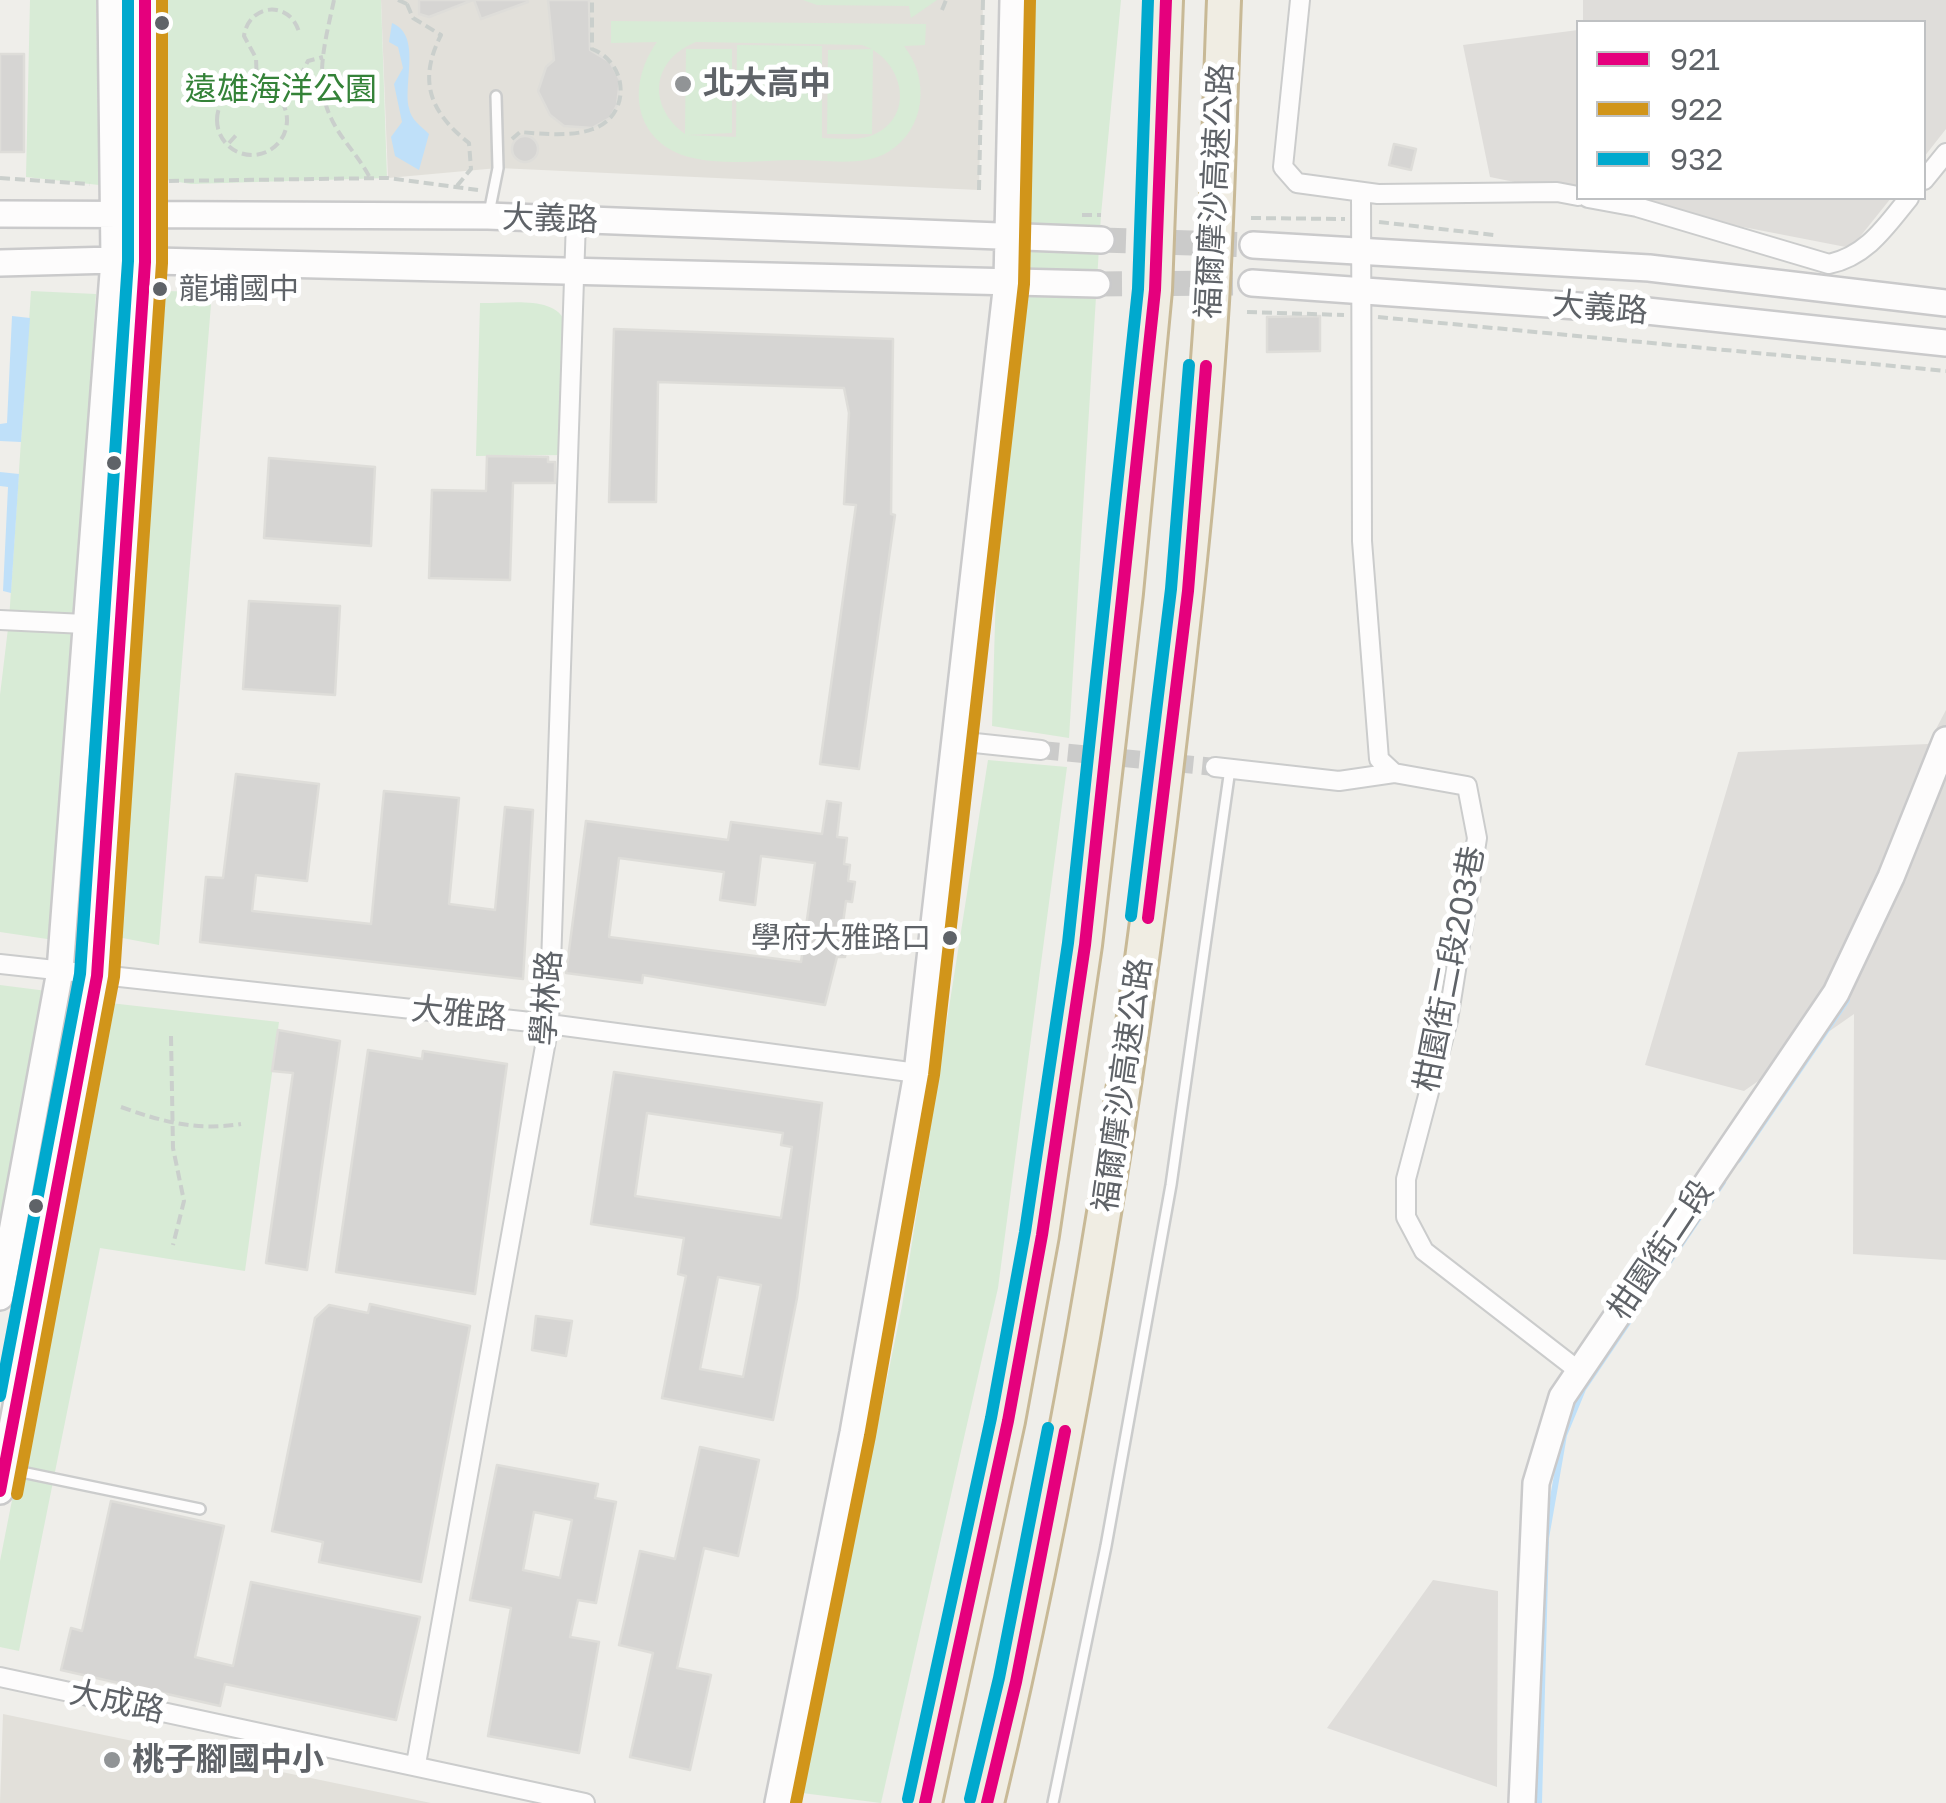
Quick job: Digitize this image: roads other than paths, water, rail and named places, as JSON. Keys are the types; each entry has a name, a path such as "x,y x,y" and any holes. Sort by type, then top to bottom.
{"highway":[{"name":"福爾摩沙高速公路","path":"925,1803 1011,1402 1042,1234 1085,945 1126,593 1155,290 1166,0"},
{"name":"福爾摩沙高速公路","path":"987,1803 1016,1682 1098,1255 1146,936 1188,591 1212,302 1224,0"}],"street":[{"path":"0,1296 60,972 114,260 111,0"},
{"path":"2,1480 97,976 148,214 145,0"},
{"path":"780,1803 853,1433 917,1073 1010,238 1013,0"},
{"path":"1300,0 1283,167 1298,184 1361,193 1557,192 1576,196"},
{"path":"1926,178 1946,153"},
{"path":"1361,193 1362,541 1380,759 1394,773"},
{"path":"1599,200 1637,207 1829,264 1852,258 1868,246 1907,200"},
{"name":"大義路","path":"0,214 488,216 1100,240"},
{"name":"學林路","path":"416,1764 549,1024 576,220"},
{"name":"大義路","path":"1252,245 1649,268 1946,303"},
{"name":"大義路","path":"0,262 114,260 575,269 1096,284"},
{"name":"大義路","path":"1252,282 1647,311 1946,343"},
{"path":"0,620 86,624"},
{"name":"柑園街二段","path":"1522,1803 1536,1482 1562,1397 1836,993 1897,862 1946,740"},
{"path":"956,741 1041,750"},
{"path":"1222,768 1339,782 1394,773"},
{"name":"柑園街二段203巷","path":"1394,773 1466,786 1477,838 1448,1020 1406,1179 1406,1217 1424,1251 1580,1371"},
{"name":"大雅路","path":"0,964 549,1024 917,1073"},
{"name":"大成路","path":"0,1678 586,1803"}],"lane":[{"path":"488,216 498,168 496,96"},
{"path":"1053,1803 1106,1546 1171,1185 1222,768"},
{"path":"2,1480 200,1509"}],"water":[{"path":"392,23 401,29 409,49 410,112 429,134 419,170 395,156 391,137 402,122 394,84 403,68 398,47 389,42"},
{"path":"12,316 30,318 21,442 0,441 0,424 7,423"},
{"path":"0,472 19,474 11,593 3,591 8,487 0,486"}],"waterway":[{"path":"1738,1160 1847,1000"},
{"path":"1539,1803 1546,1538 1564,1435 1583,1389 1723,1182"}],"tunnel":[{"path":"1101,240 1253,245"},
{"path":"1097,284 1252,283"},
{"path":"1041,750 1215,767"}],"place":[{"name":"北大高中","path":"683,84"},
{"name":"龍埔國中","path":"160,289"},
{"name":"學府大雅路口","path":"950,938"},
{"name":"桃子腳國中小","path":"112,1760"}],"park label":[{"name":"遠雄海洋公園","path":"281,90"}]}
